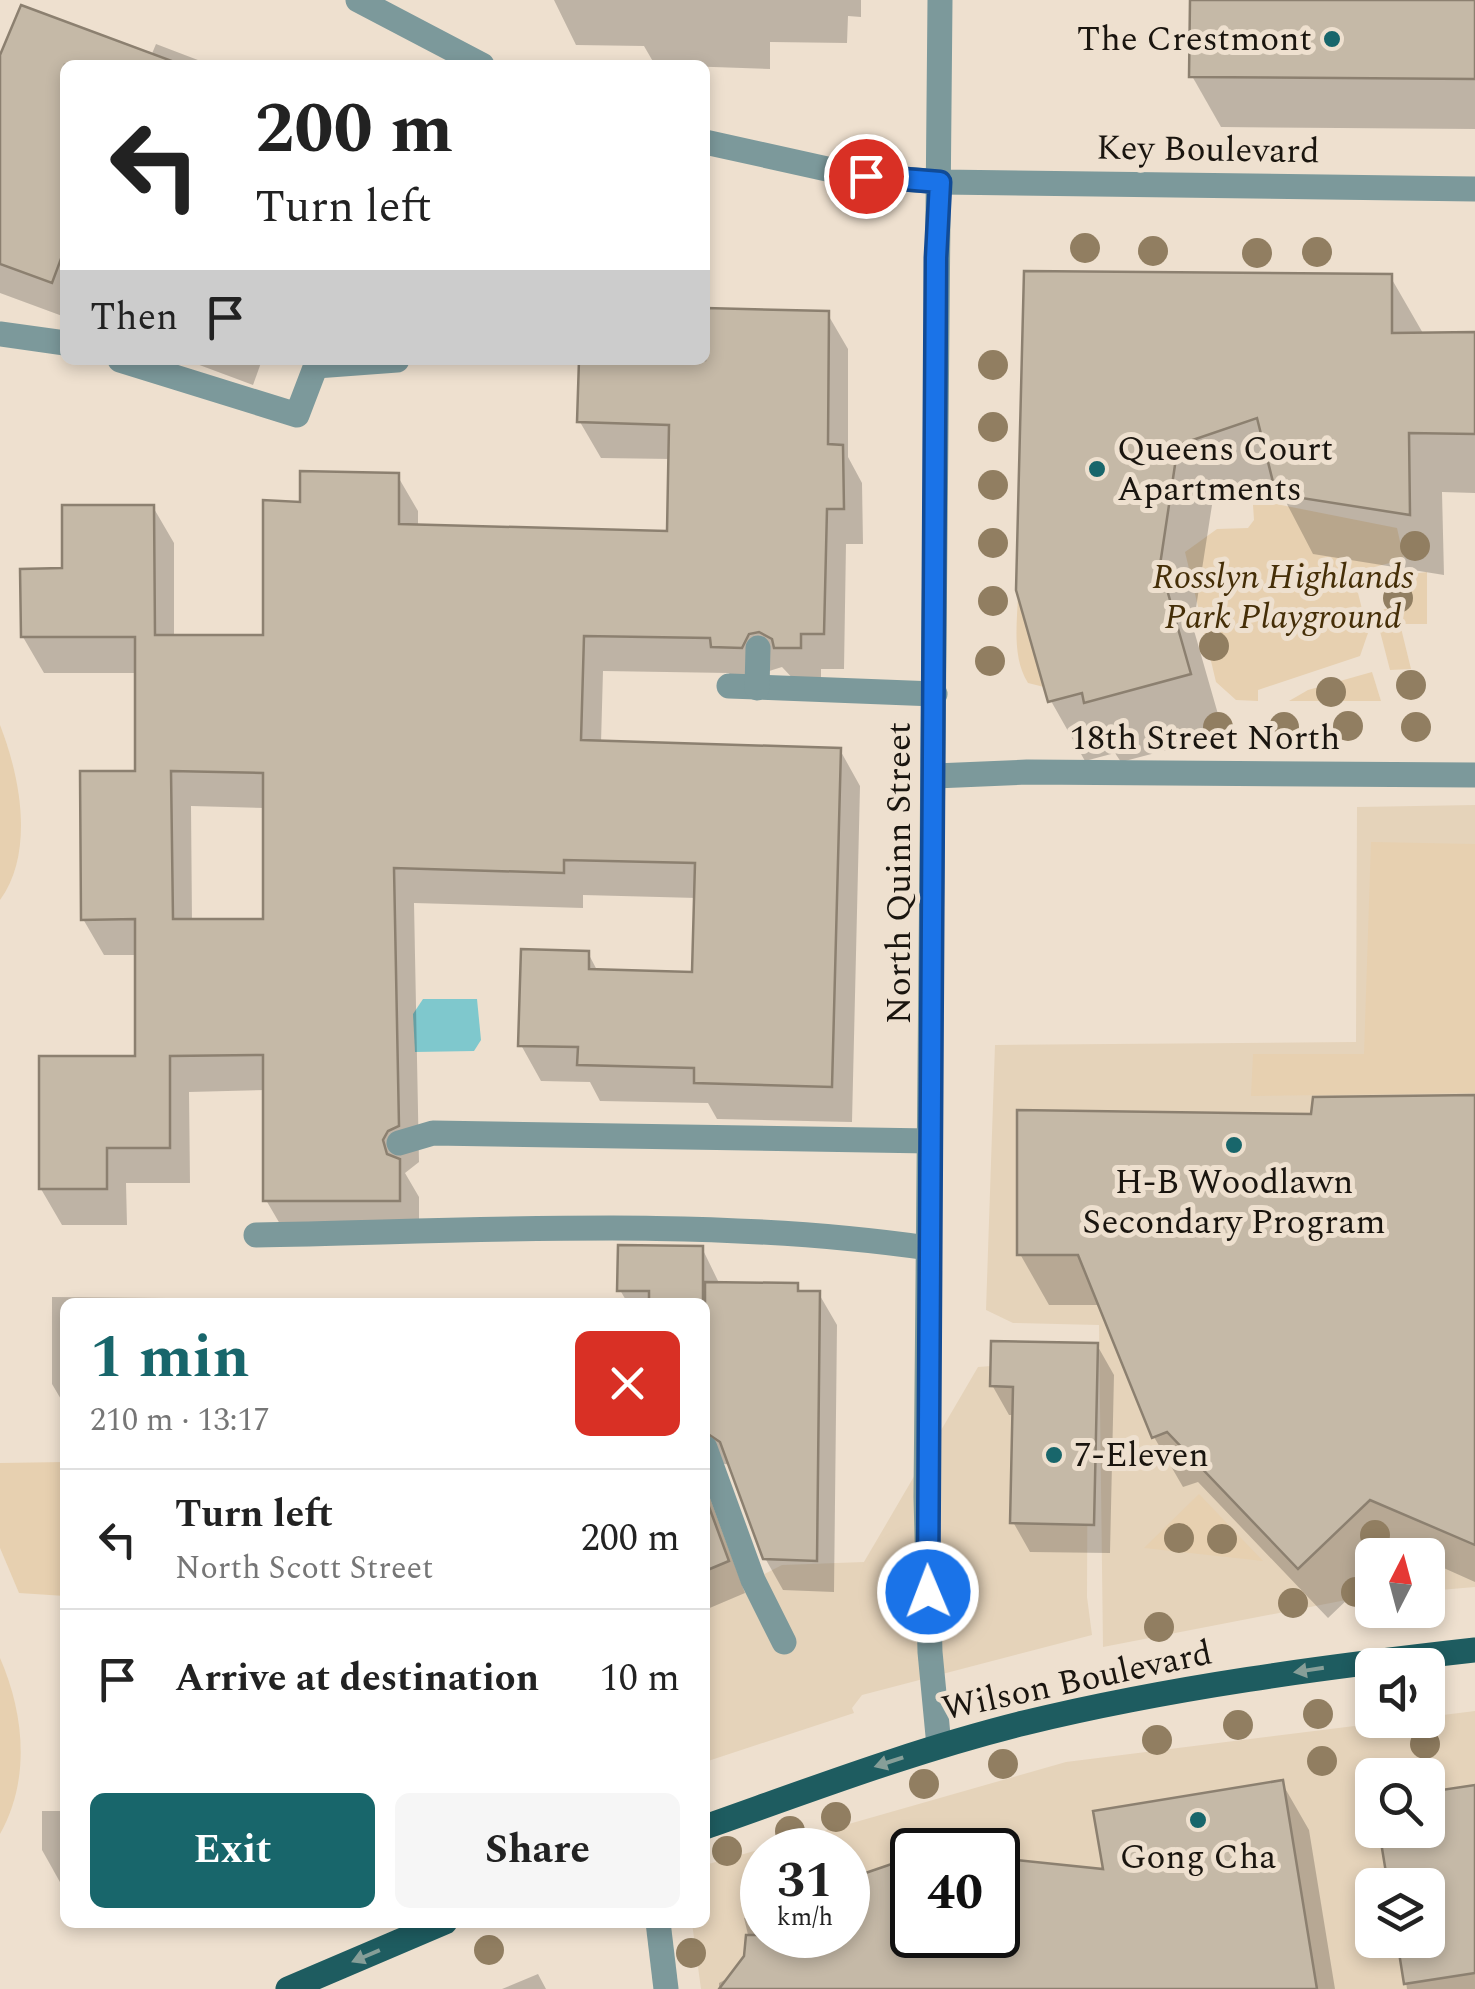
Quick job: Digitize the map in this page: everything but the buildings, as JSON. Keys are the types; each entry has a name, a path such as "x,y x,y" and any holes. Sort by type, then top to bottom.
{"main road":[{"name":"Wilson Boulevard","path":"710,1825 939,1746 1027,1722 1331,1666 1475,1650"},
{"path":"288,1989 431,1928"}],"street":[{"name":"North Quinn Street","path":"939,1746 929,1623 928,1248 940,0"},
{"path":"366,2 442,56"},
{"name":"Key Boulevard","path":"710,143 854,175 940,182 1475,190"},
{"path":"0,334 60,342"},
{"path":"136,365 297,415 316,365"},
{"path":"757,688 758,648"},
{"path":"729,686 935,694"},
{"name":"18th Street North","path":"935,776 1027,772 1475,775"},
{"path":"399,1142 433,1133 930,1141"},
{"path":"256,1235 601,1228 862,1238 928,1248"},
{"path":"710,1462 753,1580 784,1642"},
{"path":"659,1928 666,1989"}],"shaded area":[{"name":"H-B Woodlawn Secondary Program","path":"1475,805 1475,1587 1445,1590 1445,1538 1355,1538 1355,1598 1103,1647 1099,1325 1013,1323 986,1310 995,1045 1356,1042 1357,807"},
{"path":"1088,1359 1087,1597 1092,1635 862,1695 852,1708 854,1713 710,1760 710,1462 753,1580 782,1565 864,1562 978,1367"},
{"path":"1475,1711 1475,1989 701,1989 693,1928 710,1928 710,1864 740,1855 740,1958 870,1958 870,1828 835,1828 1066,1762 1355,1726 1355,1738 1445,1738 1445,1715"}],"green space":[{"name":"Rosslyn Highlands Park Playground","path":"1266,502 1397,528 1404,559 1353,573 1368,633 1360,656 1258,690 1258,701 1236,700 1216,682 1185,552 1217,529 1248,528 1254,520 1253,505"},
{"path":"1427,572 1427,624 1400,624 1411,669 1390,670 1375,612 1392,607 1388,590 1412,584 1411,574"},
{"path":"1018,595 1044,687 1028,683 1023,673 1017,641"},
{"path":"1372,672 1381,701 1289,701 1308,690"},
{"path":"0,725 18,790 21,837 11,881 0,900"},
{"path":"1371,842 1475,844 1475,1093 1251,1096 1253,1054 1364,1054"},
{"path":"60,1462 60,1596 19,1593 0,1548 0,1463"},
{"path":"1199,1494 1263,1561 1144,1548"},
{"path":"0,1658 14,1701 21,1746 16,1791 0,1834"}],"water":[{"path":"423,999 477,999 481,1040 474,1051 415,1052 413,1014"}],"place":[{"name":"The Crestmont","path":"1332,39"},
{"name":"Queens Court Apartments","path":"1097,469"},
{"name":"H-B Woodlawn Secondary Program","path":"1234,1145"},
{"name":"7-Eleven","path":"1054,1455"},
{"name":"Gong Cha","path":"1198,1820"}],"route":[{"path":"866,176 940,182 936,258 935,957 928,1283 928,1592"}]}
